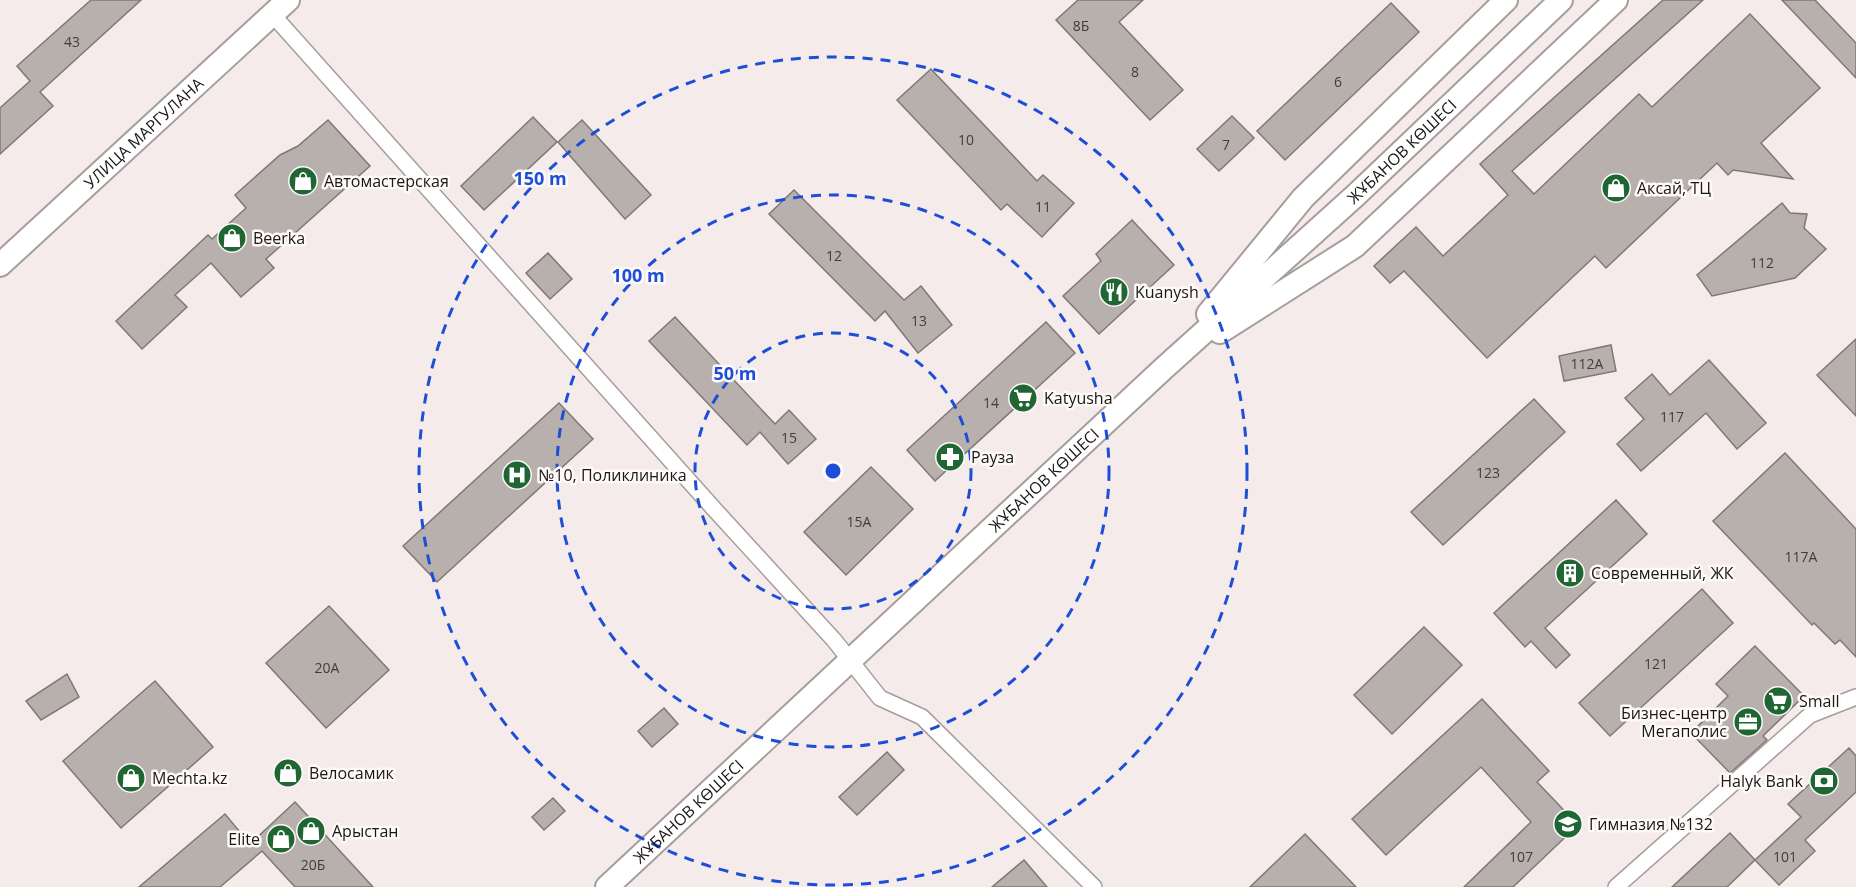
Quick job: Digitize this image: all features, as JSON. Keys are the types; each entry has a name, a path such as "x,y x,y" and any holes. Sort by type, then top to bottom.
{"main road":[{"path":"1164,369 1303,198 1506,0"},
{"name":"ЖҰБАНОВ КӨШЕСІ","path":"608,887 1164,369 1356,195 1561,0"},
{"path":"1164,369 1355,246 1616,0"},
{"name":"УЛИЦА МАРГУЛАНА","path":"0,264 280,7"}],"street":[{"path":"280,7 715,510 834,640 880,698 922,717 1094,887"},
{"path":"1616,887 1810,715 1856,697"}],"building":[{"path":"91,0 141,0 40,92 53,106 0,154 0,108 30,81 17,66"},
{"path":"1078,0 1143,0 1119,22 1183,90 1150,120 1056,20"},
{"name":"Аксай, ТЦ","path":"1663,0 1703,0 1512,171 1534,194 1639,94 1652,107 1750,14 1820,88 1761,143 1793,179 1733,170 1728,175 1717,163 1606,268 1595,256 1487,358 1404,271 1390,283 1374,266 1416,227 1443,256 1508,195 1480,164"},
{"path":"1782,0 1815,0 1856,43 1856,78"},
{"path":"1391,3 1419,32 1285,160 1257,131"},
{"path":"931,69 1037,181 1043,175 1074,203 1042,237 1007,204 1001,210 897,100"},
{"path":"1232,116 1254,138 1219,171 1197,149"},
{"path":"533,117 557,142 484,210 461,186"},
{"path":"328,120 370,166 266,259 274,268 241,297 211,263 175,295 187,307 142,349 116,321 208,235 212,239 246,208 235,195 280,155 298,146"},
{"path":"582,120 651,195 625,219 558,142"},
{"path":"794,190 904,300 921,286 952,325 918,353 885,311 875,321 769,214"},
{"path":"1782,203 1790,213 1807,214 1804,228 1826,249 1795,278 1712,296 1697,275"},
{"path":"1132,220 1174,265 1099,334 1063,296 1101,261 1096,254"},
{"path":"548,253 572,279 550,299 526,273"},
{"path":"675,317 775,424 789,410 816,439 788,464 760,432 747,445 649,341"},
{"path":"1046,322 1075,353 935,481 907,450"},
{"path":"1856,339 1856,416 1817,375"},
{"path":"1611,345 1616,371 1564,381 1559,356"},
{"path":"1709,360 1766,423 1737,449 1706,413 1641,471 1617,444 1644,419 1625,398 1652,374 1670,395"},
{"path":"1534,399 1565,432 1443,545 1411,512"},
{"name":"№10, Поликлиника","path":"559,403 593,439 437,582 403,546"},
{"path":"1785,453 1856,529 1856,657 1840,640 1835,644 1814,623 1812,625 1713,521"},
{"path":"871,467 913,509 846,575 804,532"},
{"name":"Современный, ЖК","path":"1616,500 1647,534 1545,628 1570,655 1556,668 1531,641 1525,647 1494,613"},
{"path":"1702,589 1733,623 1610,736 1579,703"},
{"path":"329,606 389,670 326,728 266,663"},
{"path":"1424,627 1462,665 1392,734 1354,695"},
{"path":"1755,646 1804,696 1763,736 1767,740 1730,773 1691,733 1728,696 1716,684"},
{"path":"67,674 79,697 41,720 26,701"},
{"path":"155,681 213,747 121,828 63,761"},
{"path":"1482,699 1549,771 1537,782 1578,825 1513,887 1464,887 1531,822 1481,767 1386,855 1352,819"},
{"path":"664,708 678,724 652,747 638,731"},
{"path":"1849,748 1856,756 1856,792 1805,840 1815,851 1779,885 1755,860 1801,817 1788,804"},
{"path":"887,752 904,770 857,815 839,797"},
{"path":"553,798 565,811 544,830 532,817"},
{"path":"295,802 373,887 295,887 262,851 220,887 139,887 225,814 250,844"},
{"path":"1730,833 1755,860 1727,887 1672,887"},
{"path":"1305,834 1356,887 1250,887"},
{"path":"1024,860 1047,887 992,887"}],"place":[{"name":"Автомастерская","path":"303,181"},
{"name":"Аксай, ТЦ","path":"1616,188"},
{"name":"Beerka","path":"232,238"},
{"name":"Kuanysh","path":"1114,292"},
{"name":"Katyusha","path":"1023,398"},
{"name":"Рауза","path":"950,457"},
{"name":"№10, Поликлиника","path":"517,475"},
{"name":"Современный, ЖК","path":"1570,573"},
{"name":"Small","path":"1778,701"},
{"name":"Бизнес-центр Мегаполис","path":"1748,722"},
{"name":"Велосамик","path":"288,773"},
{"name":"Mechta.kz","path":"131,778"},
{"name":"Halyk Bank","path":"1824,781"},
{"name":"Гимназия №132","path":"1568,824"},
{"name":"Арыстан","path":"311,831"},
{"name":"Elite","path":"281,839"}]}
